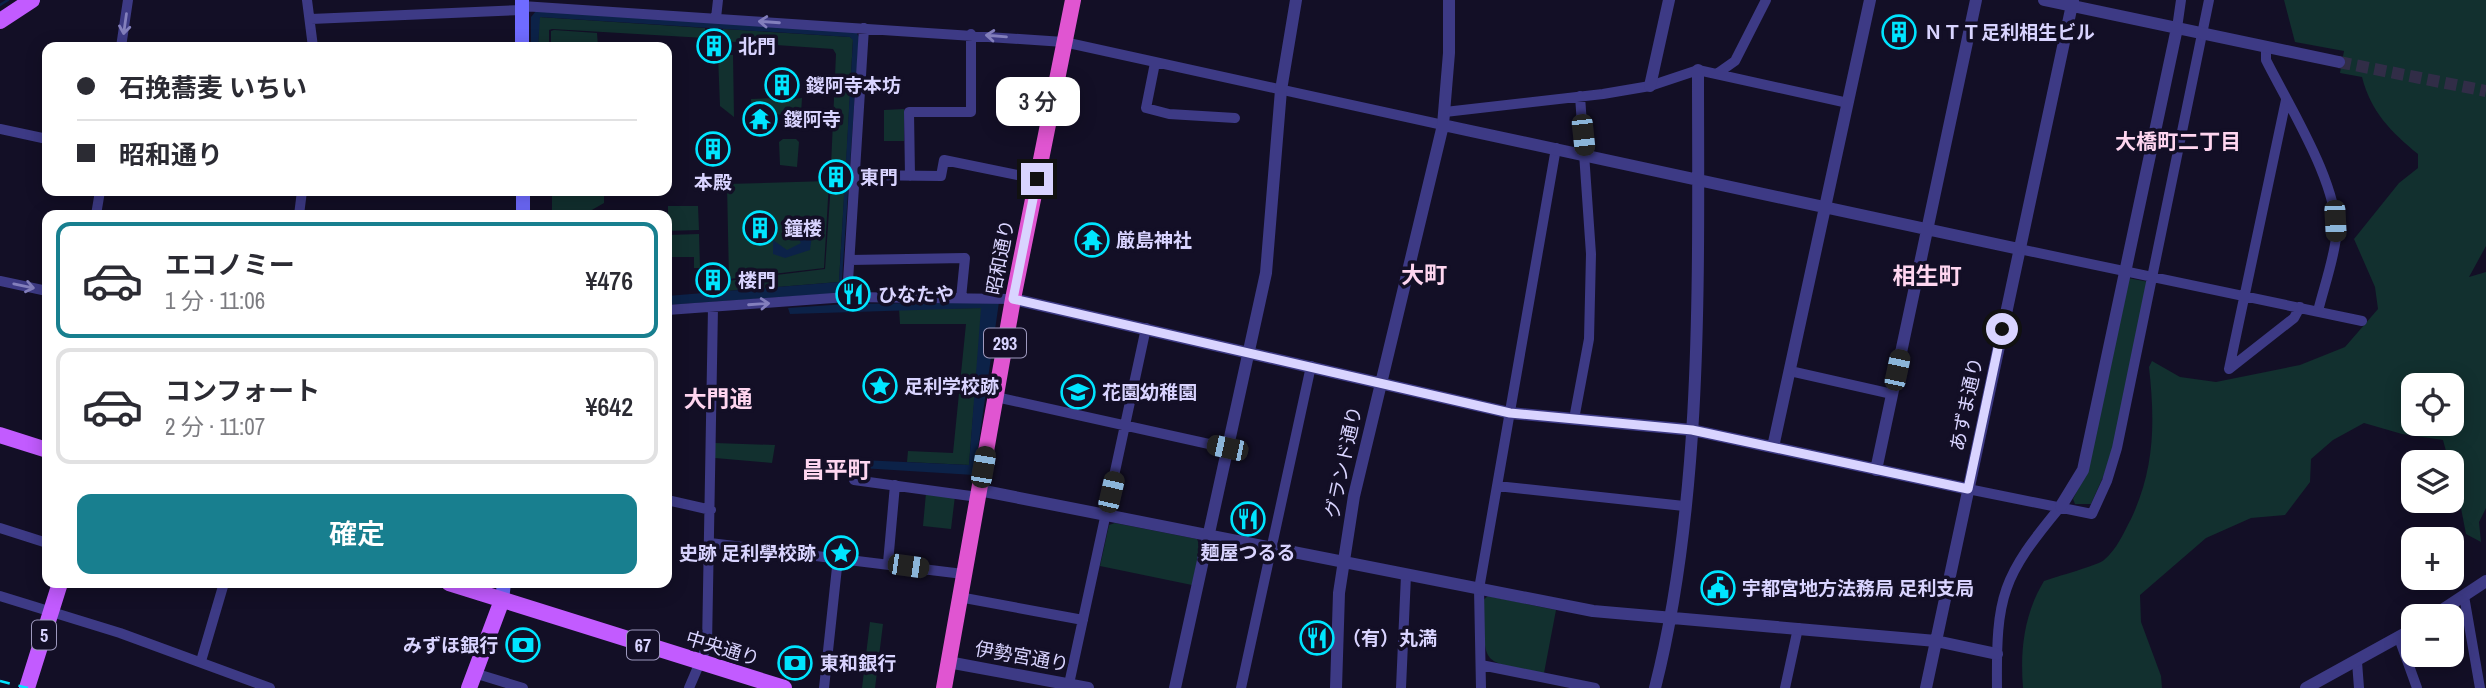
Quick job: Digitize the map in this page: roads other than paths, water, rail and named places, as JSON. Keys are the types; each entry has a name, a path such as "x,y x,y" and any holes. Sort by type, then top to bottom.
{"highway":[{"name":"昭和通り","path":"944,688 1013,299 1073,0"}],"main road":[{"path":"0,21 32,0"},
{"path":"522,5 522,42"},
{"path":"0,435 42,448"},
{"name":"5","path":"27,688 58,588"},
{"name":"中央通り","path":"465,588 784,688"},
{"path":"471,681 504,588"}],"street":[{"path":"122,42 128,0"},
{"path":"307,0 313,42"},
{"path":"716,18 718,0"},
{"path":"1175,688 1266,274 1281,90 1296,0"},
{"name":"グランド通り","path":"1336,688 1337,622 1354,496 1444,118 1449,0"},
{"path":"1650,86 1669,0"},
{"path":"1718,73 1735,61 1766,0"},
{"path":"1773,447 1870,0"},
{"path":"1876,470 1976,0"},
{"path":"2043,0 2072,3 2339,62"},
{"path":"1997,688 1998,619 2008,580 2022,554 2061,506 2083,470 2181,0"},
{"path":"672,310 847,297 1013,299 1510,413 1692,430 2092,514 2108,481 2154,278 2209,0"},
{"name":"あずま通り","path":"1926,688 2072,3"},
{"path":"311,19 522,5 1064,42 1281,90 1444,118 1556,148 2361,321"},
{"path":"847,297 857,175 864,28"},
{"path":"910,176 909,112 971,112 971,34"},
{"path":"2266,47 2266,60 2334,205 2336,237 2318,311"},
{"path":"1155,62 1146,108 1169,114 1235,118"},
{"path":"1444,118 1650,86 1698,70 1848,103"},
{"path":"1655,688 1673,618 1692,430 1698,70"},
{"path":"1574,419 1589,339 1591,254 1580,96"},
{"path":"2286,100 2229,369 2294,318 2300,307"},
{"path":"0,129 42,138"},
{"path":"1481,688 1479,589 1556,148"},
{"path":"857,175 941,176 944,160 1037,179"},
{"path":"849,260 965,258 961,298"},
{"path":"0,281 42,290"},
{"path":"689,688 707,646 713,307"},
{"path":"1069,684 1146,328"},
{"path":"1241,688 1311,366"},
{"path":"1790,371 1892,394"},
{"path":"996,397 1227,448"},
{"path":"854,480 978,494 1105,515 1593,611 1936,641 1997,654"},
{"path":"888,564 895,485"},
{"path":"1497,486 1684,506"},
{"path":"672,501 711,510"},
{"path":"0,528 42,541"},
{"path":"710,543 963,574"},
{"path":"824,688 838,558"},
{"path":"1401,688 1406,575"},
{"path":"2452,604 2486,581"},
{"path":"201,662 223,588"},
{"path":"0,596 201,662 270,688"},
{"path":"2464,596 2481,666 2480,688"},
{"path":"960,597 1083,620"},
{"path":"1785,688 1798,628"},
{"path":"2306,688 2399,638 2417,688"},
{"name":"伊勢宮通り","path":"948,662 1088,688"},
{"path":"2357,662 2359,688"},
{"path":"1481,664 1595,688"},
{"path":"471,681 523,688"}],"water":[{"path":"536,11 856,32 859,37 841,293 672,305 672,296 839,282 853,40 850,37 540,17 538,42 531,42 531,17"},
{"path":"798,228 806,228 812,235 810,250 785,258 773,254 773,240 787,250 801,243 795,232"},
{"path":"999,302 974,475 861,468 861,460 969,465 981,308 790,314 788,308 846,304"}],"waterway":[{"path":"0,5 8,0"}],"tunnel":[{"path":"2339,62 2486,91"}],"railway":[{"path":"0,681 28,688"}],"place":[{"name":"ＮＴＴ足利相生ビル","path":"1899,32"},
{"name":"北門","path":"714,46"},
{"name":"鑁阿寺本坊","path":"782,85"},
{"name":"鑁阿寺","path":"760,119"},
{"name":"本殿","path":"713,149"},
{"name":"東門","path":"836,177"},
{"name":"鐘楼","path":"760,228"},
{"name":"厳島神社","path":"1092,240"},
{"name":"楼門","path":"713,280"},
{"name":"ひなたや","path":"853,294"},
{"name":"足利学校跡","path":"880,386"},
{"name":"花園幼稚園","path":"1078,392"},
{"name":"麺屋つるる","path":"1248,519"},
{"name":"史跡 足利學校跡","path":"841,553"},
{"name":"宇都宮地方法務局 足利支局","path":"1718,588"},
{"name":"（有）丸満","path":"1317,638"},
{"name":"みずほ銀行","path":"523,645"},
{"name":"東和銀行","path":"795,663"}],"district":[{"name":"大橋町二丁目","path":"2178,141"},
{"name":"大町","path":"1424,274"},
{"name":"相生町","path":"1927,275"},
{"name":"大門通","path":"718,398"},
{"name":"昌平町","path":"836,469"}]}
